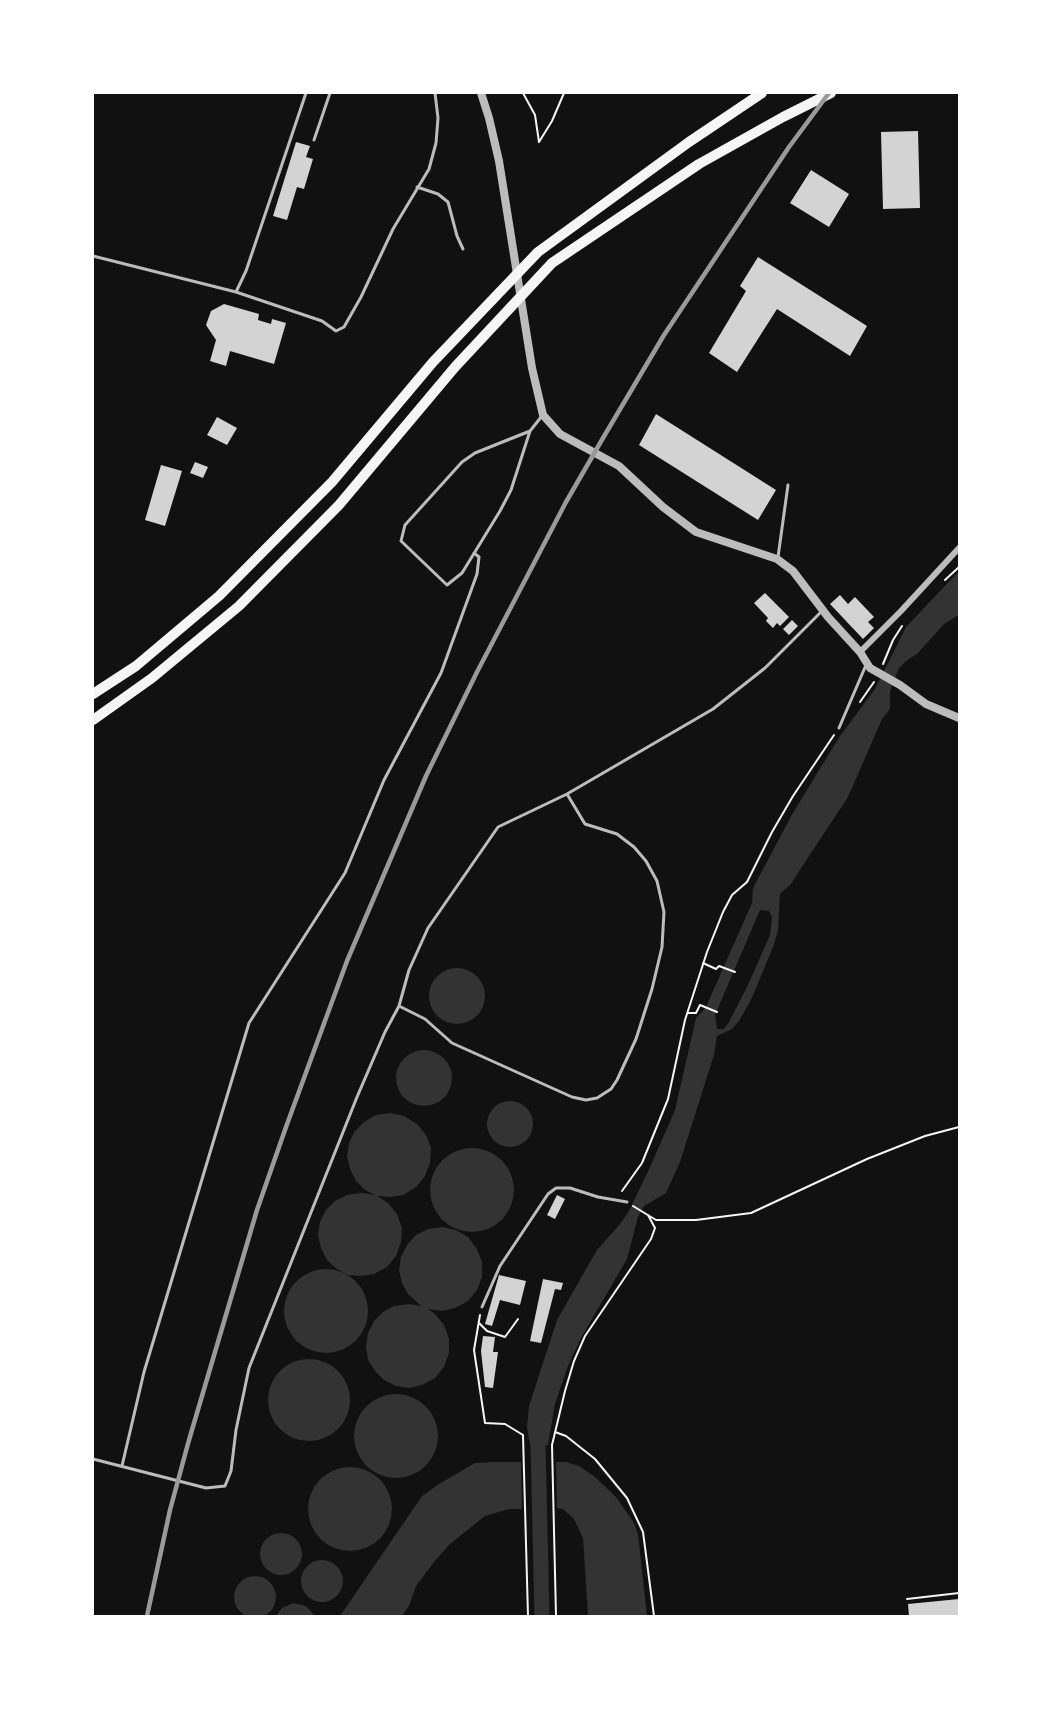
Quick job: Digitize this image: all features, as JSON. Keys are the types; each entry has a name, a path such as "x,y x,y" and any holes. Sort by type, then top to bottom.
{"highway":[{"path":"93,694 136,666 219,596 332,482 433,362 538,252 689,142 762,93"},
{"path":"93,720 152,678 239,606 339,505 455,368 552,263 699,164 831,93"}],"street":[{"path":"481,93 499,161 532,368 543,415 560,434 619,466 663,507 696,532 777,559 792,572 860,652 868,666 926,704 959,718"},
{"path":"860,652 959,548"}],"lane":[{"path":"236,292 246,271 306,93"},
{"path":"314,140 330,93"},
{"path":"93,256 236,292 322,321 336,331 340,330 348,321 393,229 429,169 436,143 438,118 435,93"},
{"path":"417,187 438,194 448,202 463,249"},
{"path":"530,432 475,453 462,462 405,525 401,541 447,585 462,573 500,511 511,490 530,432 543,415"},
{"path":"777,559 788,485"},
{"path":"122,1466 144,1372 249,1023 345,873 384,780 441,673 477,574 479,557 474,553"},
{"path":"93,1459 206,1488 225,1486 231,1472 236,1430 249,1368 357,1097 385,1032 399,1006 409,970 428,928 498,827 567,794 713,709 765,668 823,610"},
{"path":"839,728 868,666"},
{"path":"399,1006 424,1019 452,1043 572,1097 586,1100 597,1098 611,1089 636,1039 649,999 663,947 664,912 657,881 646,861 634,847 617,834 585,824 567,794"},
{"path":"482,1307 500,1266 548,1194 556,1188 570,1188 598,1197 627,1202"}],"path":[{"path":"523,93 535,115 538,142 552,121 564,93"},
{"path":"942,583 959,567"},
{"path":"882,668 893,640 903,625"},
{"path":"860,704 876,678"},
{"path":"839,728 793,796 747,882 732,895 723,912 687,1013 668,1099 661,1120 642,1164 621,1194 627,1202 656,1220 686,1220 751,1213 867,1159 925,1136 959,1127"},
{"path":"703,963 716,969 722,966 735,972"},
{"path":"687,1013 696,1012 700,1005 717,1012"},
{"path":"556,1616 552,1445 574,1361 585,1336 651,1239 656,1228 647,1214"},
{"path":"482,1307 474,1350 485,1423 505,1424 523,1435 528,1616"},
{"path":"479,1323 487,1331 505,1337 518,1319"},
{"path":"555,1432 566,1436 595,1459 627,1498 643,1532 654,1616"},
{"path":"907,1599 959,1593"}],"shaded area":[{"path":"959,571 959,615 944,624 917,654 899,668 890,691 890,709 882,719 848,797 790,885 780,894 778,931 773,947 751,1000 739,1021 732,1029 717,1036 714,1055 680,1162 666,1193 644,1206 638,1217 627,1259 581,1338 568,1366 555,1404 548,1445 530,1445 527,1427 529,1406 557,1320 597,1250 629,1211 651,1165 675,1110 696,1018 706,1007 752,903 753,888 819,770 840,736 875,689 906,627","holes":["760,910 769,911 772,917 770,935 748,985 729,1022 724,1029 717,1029 715,1015"]},
{"path":"457,968 468,970 477,976 483,985 485,996 483,1007 477,1016 468,1022 457,1024 446,1022 437,1016 431,1007 429,996 431,985 437,976 446,970"},
{"path":"424,1050 435,1052 444,1058 450,1067 452,1078 450,1089 444,1098 435,1104 424,1106 413,1104 404,1098 398,1089 396,1078 398,1067 404,1058 413,1052"},
{"path":"510,1101 526,1108 533,1124 526,1140 510,1147 494,1140 487,1124 494,1108"},
{"path":"390,1113 404,1116 417,1124 426,1135 431,1148 430,1163 425,1176 416,1187 403,1195 377,1196 388,1203 397,1214 402,1228 401,1242 396,1256 387,1267 374,1274 348,1275 327,1260 318,1235 320,1222 326,1210 335,1201 347,1195 361,1193 375,1195 365,1190 356,1181 350,1169 347,1156 349,1143 355,1131 364,1122 376,1115"},
{"path":"472,1148 495,1155 507,1167 514,1190 507,1213 495,1225 472,1232 449,1225 437,1213 430,1190 437,1167 449,1155"},
{"path":"442,1227 456,1230 468,1237 477,1249 482,1262 482,1277 477,1290 468,1301 455,1308 442,1311 428,1309 444,1325 449,1339 449,1353 444,1367 435,1378 422,1385 409,1388 396,1386 384,1380 368,1360 366,1346 368,1333 374,1321 394,1306 409,1304 421,1306 408,1294 402,1283 399,1270 401,1257 407,1245 416,1235 428,1229"},
{"path":"326,1269 349,1276 361,1288 368,1311 361,1334 349,1346 326,1353 303,1346 291,1334 284,1311 291,1288 303,1276"},
{"path":"301,1359 317,1359 332,1365 344,1377 350,1392 350,1408 344,1423 332,1435 317,1441 301,1441 286,1435 274,1423 268,1408 268,1392 274,1377 286,1365"},
{"path":"396,1394 419,1401 431,1413 438,1436 431,1459 419,1471 396,1478 373,1471 361,1459 354,1436 361,1413 373,1401"},
{"path":"566,1462 579,1466 595,1477 616,1497 634,1523 638,1534 647,1616 588,1616 583,1538 574,1519 563,1509 557,1508 509,1509 485,1516 450,1544 434,1562 416,1586 409,1606 402,1616 340,1616 422,1496 475,1463"},
{"path":"350,1467 373,1474 385,1486 392,1509 385,1532 373,1544 350,1551 327,1544 315,1532 308,1509 315,1486 327,1474"},
{"path":"281,1533 296,1539 302,1554 296,1569 281,1575 266,1569 260,1554 266,1539"},
{"path":"322,1560 337,1566 343,1581 337,1596 322,1602 307,1596 301,1581 307,1566"},
{"path":"255,1576 270,1582 276,1597 270,1612 255,1618 240,1612 234,1597 240,1582"},
{"path":"293,1603 306,1606 315,1616 276,1616 282,1608"}],"pier":[{"path":"521,1459 556,1459 557,1511 522,1511"}],"building":[{"path":"918,131 920,208 883,209 881,132"},
{"path":"296,142 310,146 306,157 313,159 304,189 297,187 287,220 273,216"},
{"path":"811,170 849,194 829,227 790,203"},
{"path":"758,257 867,326 850,356 777,309 737,372 709,353 746,291 740,286"},
{"path":"224,304 259,314 258,320 271,324 272,319 286,323 274,364 230,351 226,366 210,361 216,340 206,325 211,311"},
{"path":"656,414 776,490 758,520 639,445"},
{"path":"217,417 237,428 227,445 207,435"},
{"path":"195,462 208,467 203,478 190,473"},
{"path":"161,465 182,471 165,526 145,520"},
{"path":"765,593 789,617 780,626 777,623 773,628 766,621 768,618 754,603"},
{"path":"840,595 848,604 855,597 874,617 868,622 874,628 863,639 830,604"},
{"path":"792,620 798,626 789,635 783,629"},
{"path":"557,1195 565,1199 555,1219 547,1215"},
{"path":"499,1275 526,1281 520,1305 500,1300 492,1326 485,1324"},
{"path":"543,1279 563,1283 561,1290 555,1289 541,1343 530,1341"},
{"path":"483,1336 495,1337 493,1352 498,1352 493,1388 485,1387 481,1351"},
{"path":"959,1599 959,1616 909,1616 908,1604"}],"waterway":[{"path":"540,1426 538,1445 542,1616"}],"railway":[{"path":"147,1616 170,1510 257,1210 347,961 426,776 477,672 566,502 603,438 664,335 789,147 829,93"}]}
